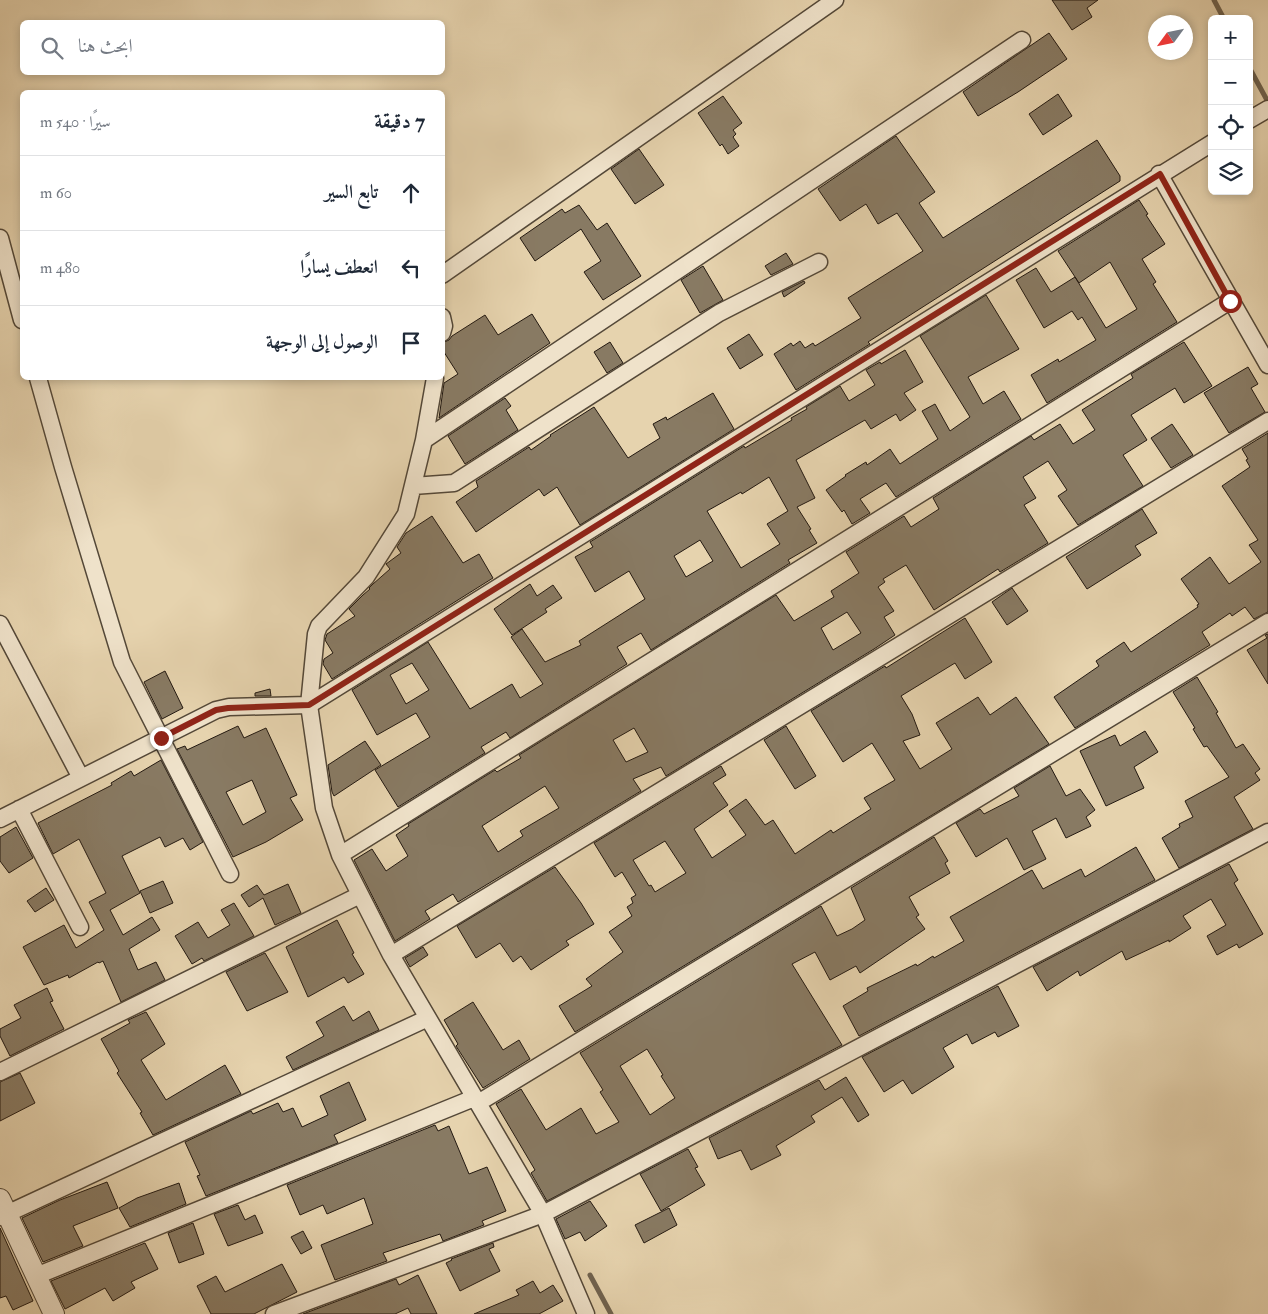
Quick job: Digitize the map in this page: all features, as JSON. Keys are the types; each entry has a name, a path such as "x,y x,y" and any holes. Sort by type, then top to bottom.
{"street":[{"path":"445,274 835,0"},
{"path":"424,440 1022,40"},
{"path":"1253,118 1268,109"},
{"path":"0,819 216,710 309,705 1208,145"},
{"path":"1160,174 1230,301 1268,365"},
{"path":"0,238 20,313"},
{"path":"413,486 454,484 719,313 819,262"},
{"path":"340,855 1230,301"},
{"path":"39,380 122,662 230,874"},
{"path":"435,380 424,440 406,514 366,577 319,626 316,634 309,705 324,808 340,855 360,895 391,954 542,1214 586,1314"},
{"path":"391,954 1268,421"},
{"path":"36,1276 476,1100 1268,622"},
{"path":"0,624 80,778"},
{"path":"19,809 80,927"},
{"path":"274,1314 542,1214 1268,832"},
{"path":"0,1072 360,895"},
{"path":"54,1314 2,1210 428,1018"}],"building":[{"path":"1052,0 1098,0 1087,8 1092,17 1072,30"},
{"path":"1049,33 1067,59 978,116 963,92"},
{"path":"1058,94 1072,116 1043,135 1029,114"},
{"path":"723,96 742,123 733,130 736,134 733,137 739,146 728,154 722,144 720,146 698,113"},
{"path":"896,136 935,192 919,203 943,238 1097,140 1120,176 1120,181 796,390 774,354 791,343 793,346 800,341 805,348 813,343 815,346 861,318 848,298 923,251 897,213 878,224 866,204 840,221 818,189"},
{"path":"639,149 664,185 635,204 611,169"},
{"path":"1139,200 1148,214 1146,215 1165,244 1142,259 1156,282 1153,284 1177,322 1047,403 1031,375 1058,359 1059,362 1096,340 1082,317 1078,320 1072,311 1044,328 1016,280 1036,268 1051,292 1075,277 1106,328 1137,309 1110,262 1079,283 1058,251"},
{"path":"579,205 597,230 607,223 641,276 603,300 584,272 601,261 581,229 535,261 520,238 562,209 565,213"},
{"path":"786,253 793,264 771,275 765,266"},
{"path":"703,266 723,300 700,313 681,280"},
{"path":"804,281 805,283 784,297 782,292"},
{"path":"986,295 1019,349 968,377 983,404 1004,391 1021,419 896,497 886,483 860,499 870,513 852,524 844,510 842,512 826,490 845,475 866,462 867,465 890,449 900,464 938,439 922,411 935,404 950,431 970,417 920,336"},
{"path":"532,314 550,343 439,418 444,383 458,374 445,354 445,342 485,315 498,335"},
{"path":"749,334 763,355 740,369 727,348"},
{"path":"610,342 623,363 607,373 594,352"},
{"path":"1184,342 1212,386 1184,403 1175,388 1131,415 1147,440 1123,455 1143,486 1078,525 1058,496 1067,490 1048,461 1023,477 1036,498 1024,505 1048,543 1000,572 998,569 934,610 906,565 883,579 885,582 878,587 894,611 884,617 895,635 666,776 661,767 633,779 641,791 458,902 453,894 425,911 430,919 395,941 354,860 372,849 386,871 408,856 396,835 409,826 408,824 495,770 497,772 521,758 519,755 776,595 794,621 834,597 831,591 859,573 846,552 904,516 911,527 939,509 933,498 1031,436 1034,440 1060,424 1073,444 1095,430 1082,410 1133,378 1131,374","holes":["847,612 861,633 833,650 821,628","634,728 648,752 626,762 613,740","545,786 559,808 520,831 523,836 498,852 482,826"]},
{"path":"905,350 923,382 904,393 916,410 900,421 896,414 871,429 865,420 796,460 815,498 797,507 811,529 809,530 817,543 788,560 790,563 651,650 641,633 617,647 627,664 510,738 506,732 481,747 485,753 398,807 375,770 430,737 416,713 377,735 352,690 428,642 470,709 512,684 520,698 543,684 511,637 522,629 545,662 581,645 579,641 645,599 629,571 595,592 575,557 593,547 590,542 744,446 745,448 792,420 791,418 807,409 806,407 840,386 849,401 875,385 866,370 880,362 881,364","holes":["769,477 788,511 767,524 780,544 741,568 707,511 741,492 742,494","700,540 713,561 686,577 674,556","412,663 429,690 406,704 390,675"]},
{"path":"1248,367 1258,384 1251,388 1265,412 1229,433 1204,393"},
{"path":"713,393 734,429 580,525 557,487 544,496 539,489 476,532 456,502 478,487 476,481 529,447 531,450 550,435 594,407 628,458 660,438 653,424 666,417 667,420"},
{"path":"505,398 511,406 506,410 518,430 465,464 448,436"},
{"path":"1172,424 1193,455 1171,468 1151,438"},
{"path":"1268,433 1268,612 1254,619 1245,607 1232,616 1230,613 1202,632 1210,645 1075,728 1054,697 1099,666 1096,661 1124,642 1131,652 1198,607 1197,605 1199,604 1181,579 1210,557 1229,584 1261,562 1249,545 1258,540 1222,486 1250,467 1242,449"},
{"path":"1142,509 1157,533 1135,546 1141,555 1087,589 1066,557"},
{"path":"432,516 463,563 479,554 493,578 332,679 323,664 324,659 333,653 325,640 327,634 355,616 349,609 390,569 386,564 401,553 397,547 406,533"},
{"path":"530,584 537,596 553,585 562,598 545,609 547,612 512,635 494,609"},
{"path":"1012,588 1028,611 1007,625 992,602"},
{"path":"965,618 992,662 965,679 955,663 901,696 912,714 920,735 903,741 920,769 952,749 936,723 978,697 990,715 1016,697 1049,744 575,1032 559,1006 592,986 586,979 623,952 609,932 632,916 627,907 633,903 631,898 636,895 622,872 615,877 594,843 721,766 726,775 713,783 728,805 694,829 712,858 746,835 729,811 746,799 765,825 773,820 795,854 831,830 833,833 871,809 864,798 895,780 872,743 843,762 811,711 885,666 886,668","holes":["665,841 686,873 655,892 651,885 649,886 633,860"]},
{"path":"1268,634 1268,684 1247,650 1267,638 1265,635"},
{"path":"165,671 183,708 162,719 144,682"},
{"path":"1197,677 1218,712 1216,713 1236,748 1243,744 1260,769 1255,773 1260,780 1234,797 1253,829 1179,868 1162,838 1180,827 1179,824 1193,817 1185,801 1229,777 1207,746 1204,747 1173,692"},
{"path":"270,689 271,696 255,696 255,693"},
{"path":"238,726 244,738 266,728 297,795 290,798 303,820 266,842 233,857 177,749 185,746 187,750","holes":["252,780 266,812 243,825 226,792"]},
{"path":"786,726 816,776 795,789 764,740"},
{"path":"1145,731 1158,752 1134,767 1144,788 1106,806 1080,751 1115,735 1120,746"},
{"path":"365,741 381,765 334,796 328,765"},
{"path":"161,760 203,842 190,850 183,838 165,847 160,837 122,856 140,893 110,910 123,935 152,917 160,930 129,949 138,970 156,962 165,980 121,1002 103,961 69,978 68,975 44,985 23,947 64,925 76,948 104,930 89,902 106,893 79,839 53,854 38,823 112,785 111,783 131,771 134,776"},
{"path":"1050,766 1066,796 1080,789 1095,810 1086,817 1091,826 1066,838 1056,818 1032,831 1046,859 1024,870 1007,838 976,857 956,823 980,809 984,814 1019,796 1014,788"},
{"path":"16,827 33,858 9,873 0,861 0,837"},
{"path":"934,837 948,861 945,863 950,873 909,897 919,915 916,917 925,929 860,973 856,966 830,980 815,952 792,964 842,1045 547,1201 531,1173 535,1170 496,1104 521,1089 546,1130 581,1108 596,1134 619,1122 600,1092 603,1090 580,1053 821,906 837,936 852,929 865,920 851,888","holes":["647,1049 663,1075 661,1076 675,1098 650,1115 620,1066"]},
{"path":"1136,847 1155,880 859,1036 843,1006 868,991 867,988 916,964 917,966 933,956 934,958 964,941 950,917 1032,870 1043,889 1081,869 1085,877"},
{"path":"1229,864 1238,880 1234,883 1263,934 1239,948 1237,944 1217,955 1207,936 1226,925 1211,899 1183,916 1191,928 1169,942 1169,940 1126,960 1122,951 1080,976 1078,971 1047,991 1033,967"},
{"path":"555,867 594,924 566,941 569,945 531,970 521,956 513,962 500,943 476,958 457,926"},
{"path":"163,881 173,903 150,913 140,891"},
{"path":"288,884 301,913 275,925 263,898 249,907 241,895 257,885 264,895"},
{"path":"46,888 54,900 35,912 27,901"},
{"path":"234,903 254,936 204,961 202,958 192,964 175,936 198,922 208,938 230,925 221,910"},
{"path":"337,920 354,953 352,954 364,974 348,983 344,977 308,997 286,947"},
{"path":"423,947 428,955 410,967 405,958"},
{"path":"265,953 288,992 247,1011 226,972"},
{"path":"998,986 1019,1026 998,1037 995,1032 972,1044 967,1034 943,1048 954,1067 912,1094 903,1080 884,1092 862,1057"},
{"path":"47,988 53,1001 50,1002 64,1029 10,1056 0,1036 0,1029 21,1018 14,1005"},
{"path":"473,1002 503,1050 519,1040 530,1059 483,1088 456,1046 458,1044 444,1020"},
{"path":"344,1006 353,1021 369,1011 379,1030 293,1070 286,1057 324,1036 316,1022"},
{"path":"146,1012 165,1044 141,1060 166,1100 225,1065 241,1094 153,1135 140,1113 142,1112 117,1073 119,1071 101,1039 130,1023 128,1020"},
{"path":"20,1073 35,1103 0,1121 0,1082"},
{"path":"846,1077 869,1115 858,1122 842,1097 811,1116 815,1122 776,1146 781,1155 751,1170 741,1150 718,1159 709,1138 819,1080 825,1090"},
{"path":"349,1082 366,1120 334,1135 338,1143 206,1196 197,1176 200,1175 185,1142 251,1111 253,1114 278,1103 283,1112 293,1108 302,1127 328,1115 320,1096"},
{"path":"435,1125 438,1131 449,1126 469,1174 487,1167 506,1211 482,1221 484,1225 443,1241 440,1234 383,1253 387,1261 335,1280 321,1245 373,1224 364,1198 327,1214 323,1205 300,1215 287,1185"},
{"path":"688,1149 698,1167 695,1168 705,1185 661,1211 640,1174"},
{"path":"107,1182 118,1208 73,1226 83,1246 43,1262 22,1218 60,1200"},
{"path":"179,1183 186,1204 130,1227 119,1208 137,1198"},
{"path":"590,1201 607,1226 585,1241 580,1232 565,1239 556,1219"},
{"path":"238,1205 245,1220 255,1215 263,1233 228,1246 214,1214"},
{"path":"669,1208 677,1225 644,1243 635,1225"},
{"path":"193,1223 204,1254 179,1263 168,1233"},
{"path":"0,1228 33,1301 13,1310 6,1296 0,1298"},
{"path":"303,1231 312,1248 301,1254 291,1237"},
{"path":"145,1243 158,1269 131,1282 135,1288 113,1301 105,1288 65,1309 51,1281"},
{"path":"493,1243 494,1247 489,1249 500,1271 460,1291 446,1263 451,1259"},
{"path":"282,1264 297,1292 254,1314 211,1314 197,1286 216,1276 225,1292"},
{"path":"418,1275 437,1314 411,1314 408,1308 395,1314 303,1314 396,1279 399,1285"},
{"path":"533,1281 540,1293 553,1285 563,1301 539,1314 474,1314 519,1295 516,1290"}],"waterway":[{"path":"1214,0 1222,15"},
{"path":"1253,74 1268,102"},
{"path":"590,1275 611,1314"}],"route":[{"path":"161,738 216,710 309,705 1160,174 1230,301"}]}
